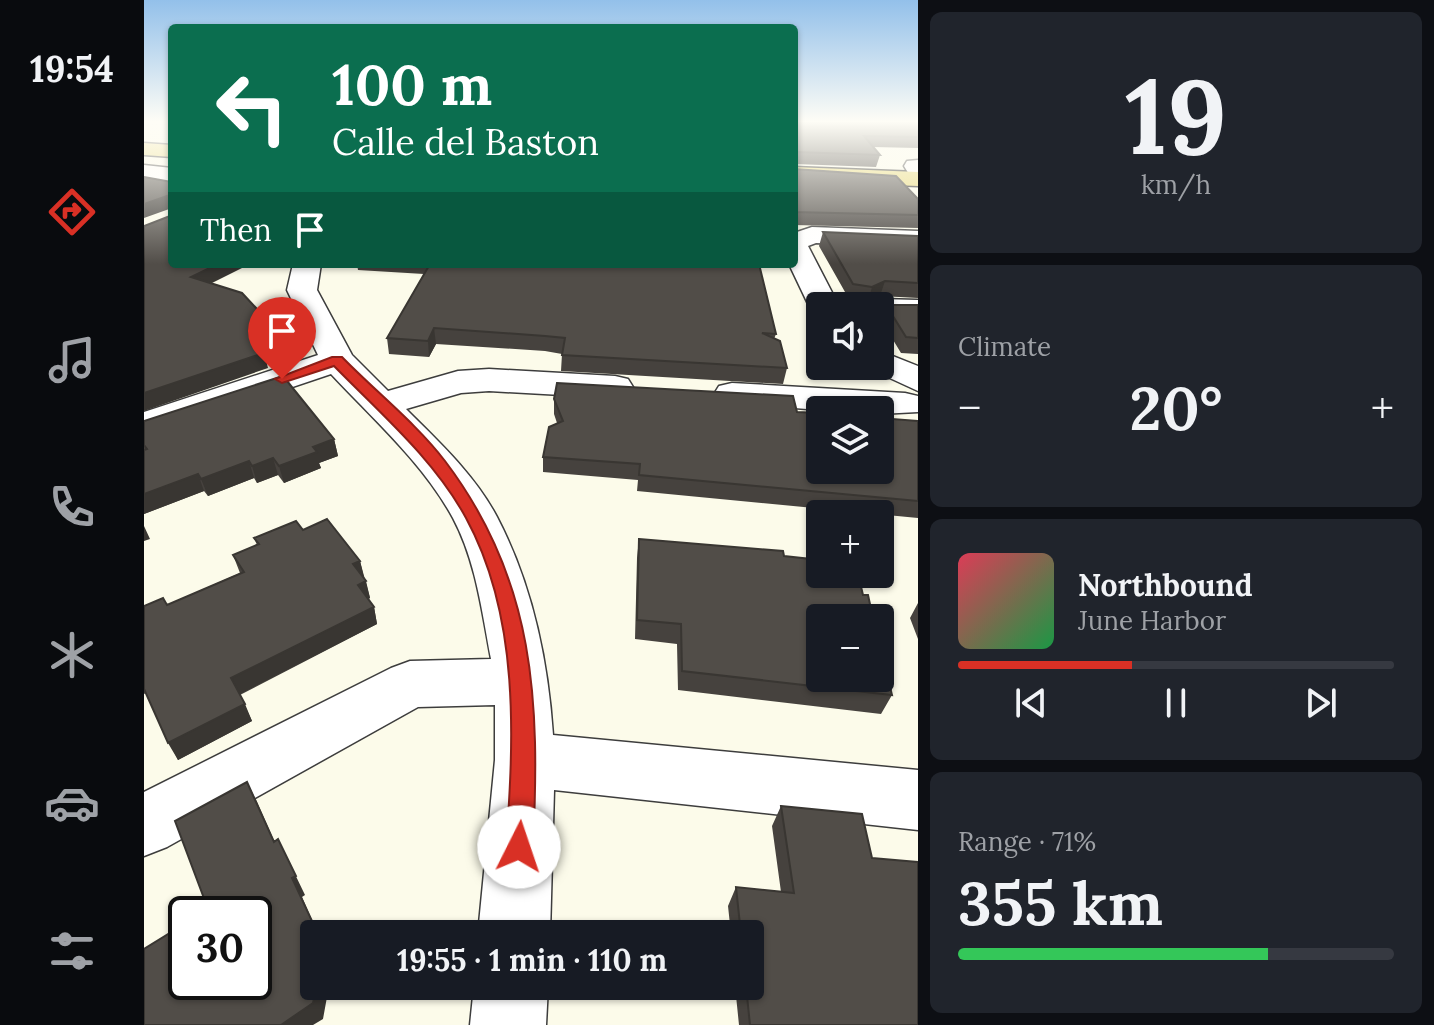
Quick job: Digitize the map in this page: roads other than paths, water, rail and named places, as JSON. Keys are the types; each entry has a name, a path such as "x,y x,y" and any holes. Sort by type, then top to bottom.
{"main road":[{"path":"798,174 917,170"}],"street":[{"path":"144,172 168,175"},
{"path":"798,242 812,235 918,239"},
{"path":"798,252 817,292"},
{"path":"306,268 302,290 337,360 436,462 475,517 501,581 522,681 525,760 515,920"},
{"path":"894,308 918,309"},
{"path":"144,425 337,360"},
{"path":"894,375 912,392"},
{"path":"379,405 458,382 489,380 643,389"},
{"path":"705,392 912,392"},
{"path":"144,825 410,684 522,681"},
{"path":"525,760 918,800"},
{"path":"508,1025 510,1000"}]}
